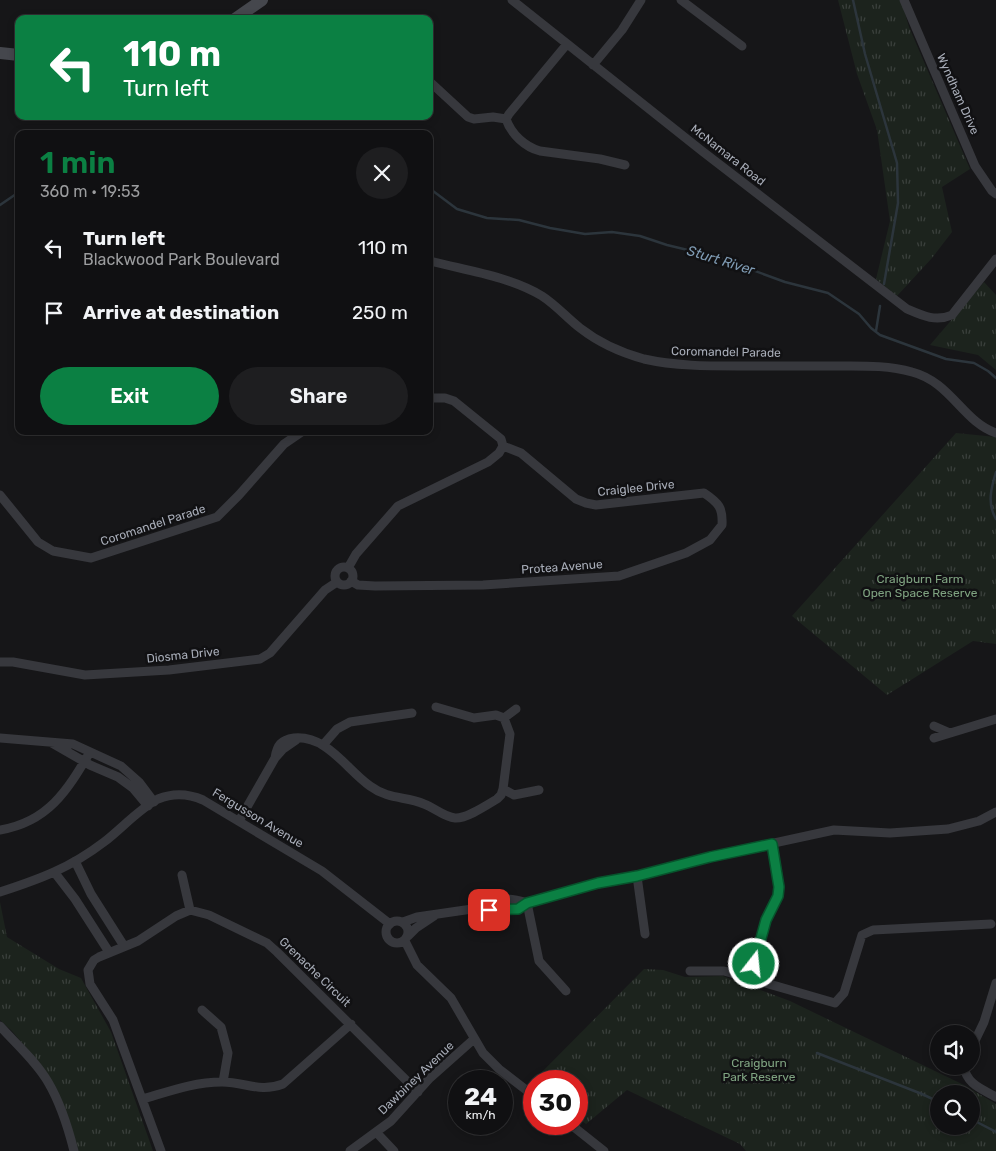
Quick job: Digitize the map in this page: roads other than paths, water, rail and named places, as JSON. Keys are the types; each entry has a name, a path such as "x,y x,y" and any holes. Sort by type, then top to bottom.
{"main road":[{"path":"241,15 262,0"},
{"path":"0,53 15,55"}],"street":[{"name":"McNamara Road","path":"512,0 907,310 934,319 943,319 952,314 996,259"},
{"path":"593,65 622,30 641,0"},
{"path":"681,0 742,46"},
{"name":"Wyndham Drive","path":"904,0 976,166 992,192 996,194"},
{"path":"506,119 567,44"},
{"path":"433,86 468,117 474,119 493,117 506,119"},
{"path":"506,119 509,129 531,148 625,165"},
{"name":"Coromandel Parade","path":"433,262 491,276 528,289 544,297 597,339 624,352 644,358 704,366 864,366 896,368 914,372 938,383 981,425 996,433"},
{"name":"Craiglee Drive","path":"433,398 446,398 454,401 501,439 503,446 521,453 576,499 586,503 596,505 704,493"},
{"name":"Coromandel Parade","path":"0,495 38,542 53,551 91,558 217,517 240,495 284,444 297,435"},
{"path":"348,568 356,554 398,506 488,462 503,446"},
{"name":"Protea Avenue","path":"351,581 358,585 375,586 483,585 619,576 686,552 710,540 722,526 723,516 714,500 704,493"},
{"path":"342,567 348,568 352,576 351,581 346,584 337,582 335,577 337,569 342,567"},
{"name":"Diosma Drive","path":"0,662 13,662 85,675 169,670 260,659 270,653 325,590 337,582"},
{"path":"240,821 275,758 277,747 283,741 298,738 309,739 323,745 370,786 390,796 423,803 445,815 456,818 464,816 497,799 503,790 510,734 504,718 496,715 474,718 436,707"},
{"path":"504,718 516,709"},
{"path":"323,745 337,729 350,722 412,713"},
{"path":"934,738 996,719"},
{"path":"934,726 950,733"},
{"path":"0,738 73,744 121,766 131,773 151,804"},
{"path":"51,742 84,762 118,777 151,804"},
{"path":"0,830 26,823 40,816 55,804 68,790 90,752"},
{"path":"503,790 514,795 539,790"},
{"name":"Fergusson Avenue","path":"0,892 55,873 105,842 151,804 167,796 192,796 203,800 240,821 322,870 390,924"},
{"path":"434,916 416,928 401,942 394,942 388,938 386,930 390,924 398,921 404,922 418,917 479,908 489,901 500,899 527,903 598,883 637,876 710,857 834,830 890,833 948,829 979,821 996,812"},
{"path":"750,979 766,920 778,896 779,887 772,844"},
{"path":"75,861 91,894 124,946"},
{"path":"55,873 75,899 109,952"},
{"path":"161,1151 113,1020 90,984 88,970 94,960 138,941 176,916 190,910 182,875"},
{"path":"637,876 645,934"},
{"path":"527,903 539,961 566,991"},
{"name":"Grenache Circuit","path":"190,910 209,915 267,943 418,1092"},
{"path":"404,922 408,928 406,938 417,965 451,998 483,1053 499,1069 523,1088"},
{"path":"690,971 724,971 835,1003 844,993 862,935 874,930 991,924"},
{"path":"979,925 980,935"},
{"path":"980,1030 996,983"},
{"path":"202,1010 220,1027 228,1053 223,1082"},
{"path":"143,1099 197,1082 223,1082 263,1089 272,1088 283,1084 350,1024"},
{"path":"0,1026 48,1082 62,1109 74,1151"},
{"name":"Dawbiney Avenue","path":"350,1151 392,1121 429,1079 474,1039"},
{"path":"965,1075 969,1081 996,1097"},
{"path":"376,1132 394,1151"},
{"path":"584,1135 604,1151"}],"waterway":[{"path":"853,0 865,54 897,163 898,203 884,284"},
{"name":"Sturt River","path":"433,191 457,209 487,218 519,220 585,234 612,232 640,236 667,245 717,257 785,282 828,293 859,314 880,335 946,359 974,363 996,378"},
{"name":"Sturt River","path":"0,205 15,195"},
{"path":"876,331 880,306"},
{"name":"Sturt River","path":"996,472 991,490 992,508 996,519"},
{"path":"817,1053 930,1098"},
{"path":"980,1124 996,1132"}],"park label":[{"name":"Craigburn Farm Open Space Reserve","path":"920,586"},
{"name":"Craigburn Park Reserve","path":"759,1070"}]}
